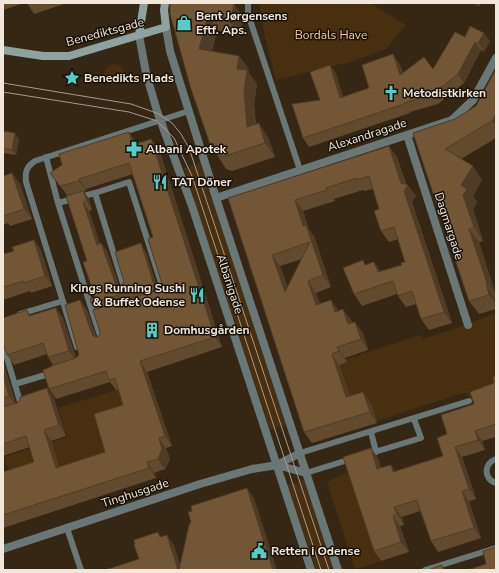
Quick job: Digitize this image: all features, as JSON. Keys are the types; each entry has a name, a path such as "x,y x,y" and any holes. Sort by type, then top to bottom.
{"main road":[{"name":"Albanigade","path":"139,35 144,3"},
{"name":"Albanigade","path":"165,3 164,10 166,27"},
{"name":"Benediktsgade","path":"3,50 43,56 69,56 166,27"}],"street":[{"name":"Albanigade","path":"166,27 170,51 216,198 338,570"},
{"name":"Albanigade","path":"139,35 146,73 161,120 192,206 311,570"},
{"name":"Alexandragade","path":"216,198 452,120 473,100 496,58"},
{"name":"Dagmargade","path":"407,134 468,325"},
{"name":"Tinghusgade","path":"3,549 200,484 252,469 277,465 300,453"},
{"name":"Tinghusgade","path":"277,465 306,473"}],"lane":[{"path":"248,3 248,14 300,170"},
{"path":"78,350 26,182 25,173 30,164 35,160 189,111"},
{"path":"46,156 58,203 103,344"},
{"path":"58,203 129,182 165,296 158,298"},
{"path":"94,192 125,290"},
{"path":"10,317 63,301"},
{"path":"94,318 108,313"},
{"path":"3,345 23,409 16,411"},
{"path":"15,384 60,371"},
{"path":"300,453 469,401"},
{"path":"362,456 421,438 414,418"},
{"path":"370,432 376,452"},
{"path":"306,473 355,458"},
{"path":"496,459 490,462 486,469 490,480 496,483"},
{"path":"67,528 80,570"},
{"path":"424,570 496,548"}],"green space":[{"name":"Bordals Have","path":"259,3 370,3 406,25 386,49 350,62 276,80 265,38"},
{"path":"114,64 121,67 124,74 121,81 114,84 107,81 104,74 107,67"},
{"path":"200,163 286,425 270,430 184,168"},
{"path":"496,313 496,396 477,401 464,393 317,442 292,377 420,335 422,339 457,328"},
{"path":"119,389 139,449 12,480 4,457 67,437 58,408"},
{"path":"349,471 380,562 355,569 327,482"},
{"path":"304,479 333,567 324,570 316,570 287,485"}],"building":[{"path":"170,3 234,4 230,22 208,16 199,49 239,56 237,69 247,70 244,91 247,127 259,123 265,143 222,157 217,155 213,143 210,144 191,89 170,14"},
{"path":"470,26 484,33 478,43 475,42 458,74 432,95 404,103 303,138 292,104 320,100 310,72 330,65 340,98 369,88 362,65 393,54 400,75 424,57 433,69 455,32 465,37"},
{"path":"496,69 496,114 492,121 445,149 473,166 461,185 467,189 463,195 474,227 469,229 487,283 489,295 469,301 413,133 455,119 476,106"},
{"path":"3,131 15,133 12,150 3,148"},
{"path":"129,132 133,145 151,139 215,337 140,361 165,436 159,438 162,449 158,459 147,462 149,468 3,515 3,472 34,462 26,436 3,444 3,407 17,403 20,400 20,397 47,388 59,425 44,430 56,468 105,452 94,414 123,405 115,378 109,380 106,371 49,389 43,370 76,358 79,355 65,305 80,300 92,334 93,336 97,337 100,335 100,332 93,310 161,289 162,284 148,239 153,237 129,163 79,179 79,181 60,186 50,173 62,165 59,154"},
{"path":"389,146 401,183 408,185 404,191 444,312 421,319 412,291 398,296 393,281 354,294 343,268 363,260 365,265 374,262 378,272 402,265 401,263 405,262 394,227 381,231 374,211 379,209 369,176 356,180 356,178 326,188 327,190 295,200 303,226 306,225 323,275 308,281 316,305 331,300 335,312 343,309 348,324 355,322 361,339 337,347 339,351 332,354 346,397 363,392 370,412 304,432 228,198","holes":["310,242 285,292 272,255"]},
{"path":"12,173 24,209 3,216 3,176"},
{"path":"83,191 87,201 83,202 97,245 101,243 116,285 121,286 124,282 115,252 141,243 154,285 91,303 90,299 95,297 83,262 87,261 66,196"},
{"path":"34,240 45,276 24,283 24,281 3,287 3,254 14,251 12,247"},
{"path":"56,308 69,351 48,357 43,343 7,355 3,343 3,318 27,310 29,316"},
{"path":"3,375 9,396 3,398"},
{"path":"496,376 496,424 475,431 478,440 455,447 469,489 462,491 474,528 431,541 417,500 394,507 397,514 393,516 401,542 374,551 343,457 371,448 377,469 391,465 393,472 443,456 437,438 447,434 441,415 474,404 470,392 494,383 493,377"},
{"path":"247,488 273,570 179,570 189,525 191,522 188,512 192,511 191,506"},
{"path":"158,532 160,537 167,535 178,570 105,570 139,559 134,545 134,540"},
{"path":"496,547 496,570 468,570 486,564 483,551"},
{"path":"442,565 444,570 428,570"}],"tram line":[{"path":"3,83 131,104 159,114 172,123 181,134 189,148 329,570"},
{"path":"3,92 129,112 157,121 174,138 192,176 321,570"}],"place":[{"name":"Bent Jørgensens Eftf. Aps.","path":"184,23"},
{"name":"Benedikts Plads","path":"72,78"},
{"name":"Metodistkirken","path":"391,93"},
{"name":"Albani Apotek","path":"134,149"},
{"name":"TAT Döner","path":"160,182"},
{"name":"Kings Running Sushi & Buffet Odense","path":"197,295"},
{"name":"Domhusgården","path":"152,330"},
{"name":"Retten i Odense","path":"259,551"}]}
